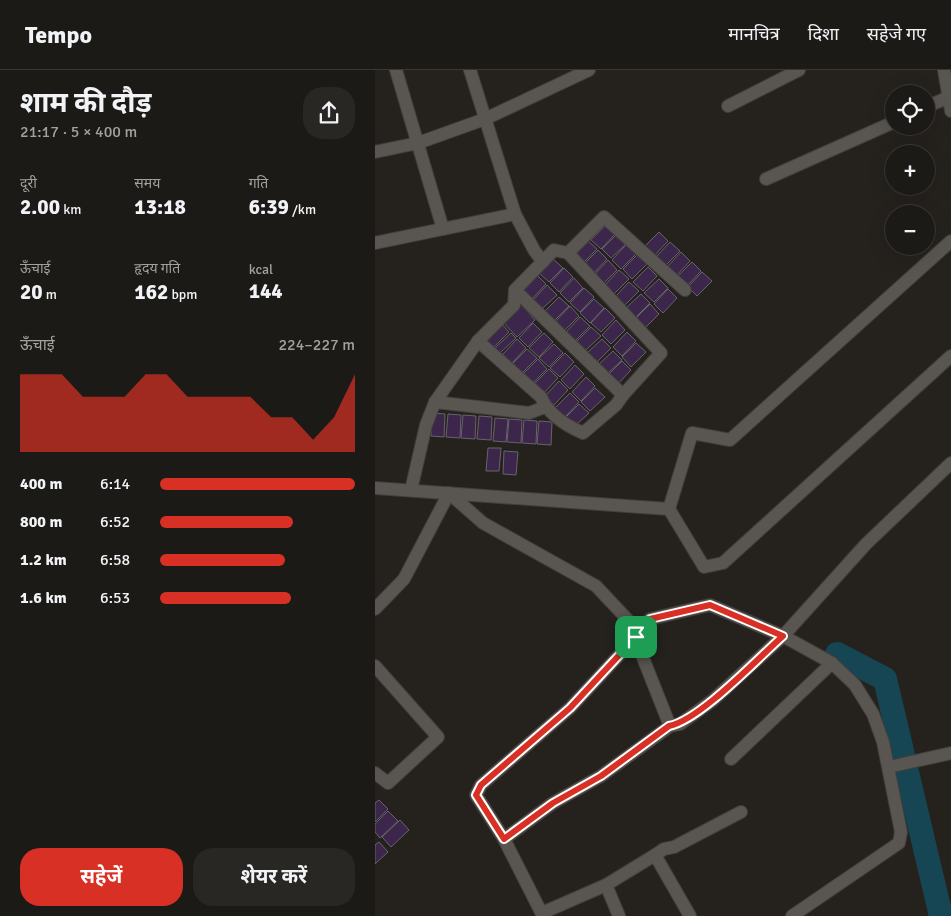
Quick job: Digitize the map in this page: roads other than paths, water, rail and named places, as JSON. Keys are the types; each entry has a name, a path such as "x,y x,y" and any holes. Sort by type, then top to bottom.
{"street":[{"path":"396,70 443,229"},
{"path":"470,70 515,214 534,250 543,262"},
{"path":"375,152 418,143 485,119 589,70"},
{"path":"728,106 799,70"},
{"path":"944,70 951,111"},
{"path":"935,103 949,97"},
{"path":"766,179 885,126"},
{"path":"375,243 515,214"},
{"path":"568,253 605,217 685,290"},
{"path":"951,241 730,440 692,433 669,509 705,567 723,563 951,356"},
{"path":"411,490 426,425 435,402 477,341 514,305 515,290 554,250 568,253 661,352 616,405 583,434 571,428 545,407 541,397 477,341"},
{"path":"515,290 623,395"},
{"path":"435,402 529,413 545,407"},
{"path":"504,839 553,803 601,776 669,726 680,724 713,700 783,636 866,544 951,463"},
{"path":"375,488 669,509"},
{"path":"375,609 404,580 449,493"},
{"path":"449,493 483,523 596,586 628,620 669,726"},
{"path":"741,812 674,847 664,849 606,885 542,914 504,839 476,795 481,785 570,708 636,637 650,619 710,605 783,636 832,663 855,685 873,714 883,742 901,832 899,843 792,916"},
{"path":"731,759 832,663"},
{"path":"375,666 438,737 388,783 375,773"},
{"path":"889,767 951,753"},
{"path":"655,855 690,916"},
{"path":"606,885 619,916"}],"waterway":[{"path":"837,654 885,679 941,916"}]}
